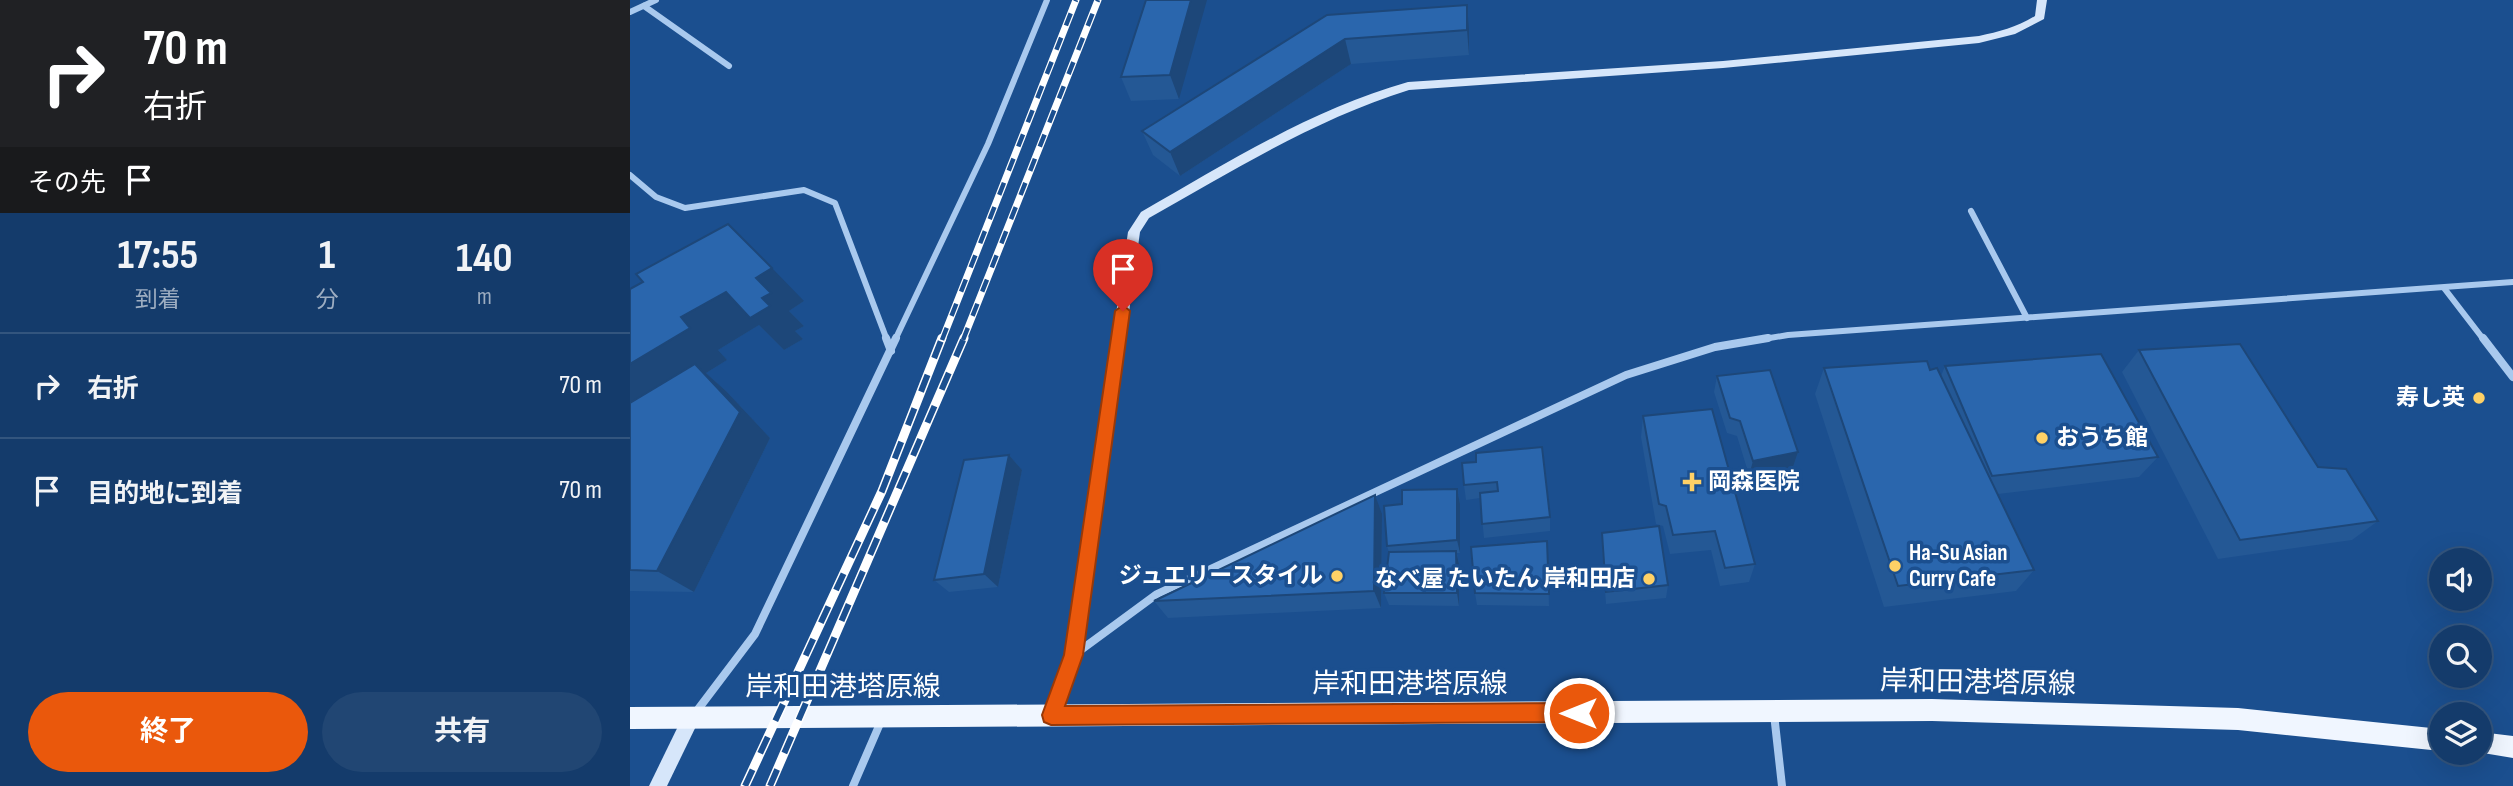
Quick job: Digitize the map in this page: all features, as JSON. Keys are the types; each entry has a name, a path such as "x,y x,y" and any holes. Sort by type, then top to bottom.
{"main road":[{"name":"岸和田港塔原線","path":"630,719 1931,710 2238,719 2429,739"},
{"path":"2492,744 2513,747"}],"street":[{"path":"630,12 656,0"},
{"path":"657,786 691,718 755,634 988,144 1047,0"},
{"path":"1051,715 1074,655 1134,232 1145,215 1306,126 1365,98 1408,86 1849,54 2000,35 2026,28 2040,18 2042,0"},
{"path":"644,6 729,66"},
{"path":"630,175 656,197 685,208 804,190 835,202 891,351"},
{"path":"1971,211 2027,318"},
{"path":"1074,655 1157,594 1397,480 1626,376 1715,347 1788,335 2513,282"},
{"path":"2444,288 2513,377"},
{"path":"1774,712 1782,786"},
{"path":"853,786 883,717"}],"building":[{"path":"1146,0 1191,0 1170,75 1121,77"},
{"path":"1467,5 1467,30 1345,39 1170,152 1142,131 1327,15"},
{"path":"728,224 772,268 756,278 771,293 762,298 770,306 750,318 726,292 681,317 690,328 630,364 630,289 643,282 636,274"},
{"path":"2240,344 2318,467 2346,469 2378,521 2240,540 2139,350"},
{"path":"2101,354 2158,457 1992,476 1945,366"},
{"path":"1927,361 1930,370 1937,368 2034,570 1898,586 1824,368"},
{"path":"695,364 740,412 657,571 630,570 630,403"},
{"path":"1770,370 1798,452 1753,461 1740,421 1730,418 1717,376"},
{"path":"1712,409 1755,564 1725,568 1715,531 1673,535 1666,506 1659,504 1643,416"},
{"path":"1542,447 1550,517 1482,524 1480,493 1498,491 1497,482 1464,485 1462,463 1476,462 1476,453"},
{"path":"1009,455 984,574 934,580 964,460"},
{"path":"1457,489 1457,540 1387,546 1384,506 1402,504 1402,490"},
{"path":"1375,495 1374,591 1154,601"},
{"path":"1659,526 1668,585 1606,592 1602,533"},
{"path":"1547,541 1549,594 1475,593 1471,547"},
{"path":"1456,551 1457,593 1384,593 1389,552"}],"railway":[{"path":"942,340 1076,0"},
{"path":"963,340 1098,0"},
{"path":"745,786 882,491 942,338"},
{"path":"770,786 964,338"}],"place":[{"name":"寿し英","path":"2479,398"},
{"name":"おうち館","path":"2042,438"},
{"name":"岡森医院","path":"1692,482"},
{"name":"Ha-Su Asian Curry Cafe","path":"1895,566"},
{"name":"ジュエリースタイル","path":"1337,576"},
{"name":"なべ屋 たいたん 岸和田店","path":"1649,579"}],"route":[{"path":"1123,311 1074,655 1051,715 1579,713"}]}
